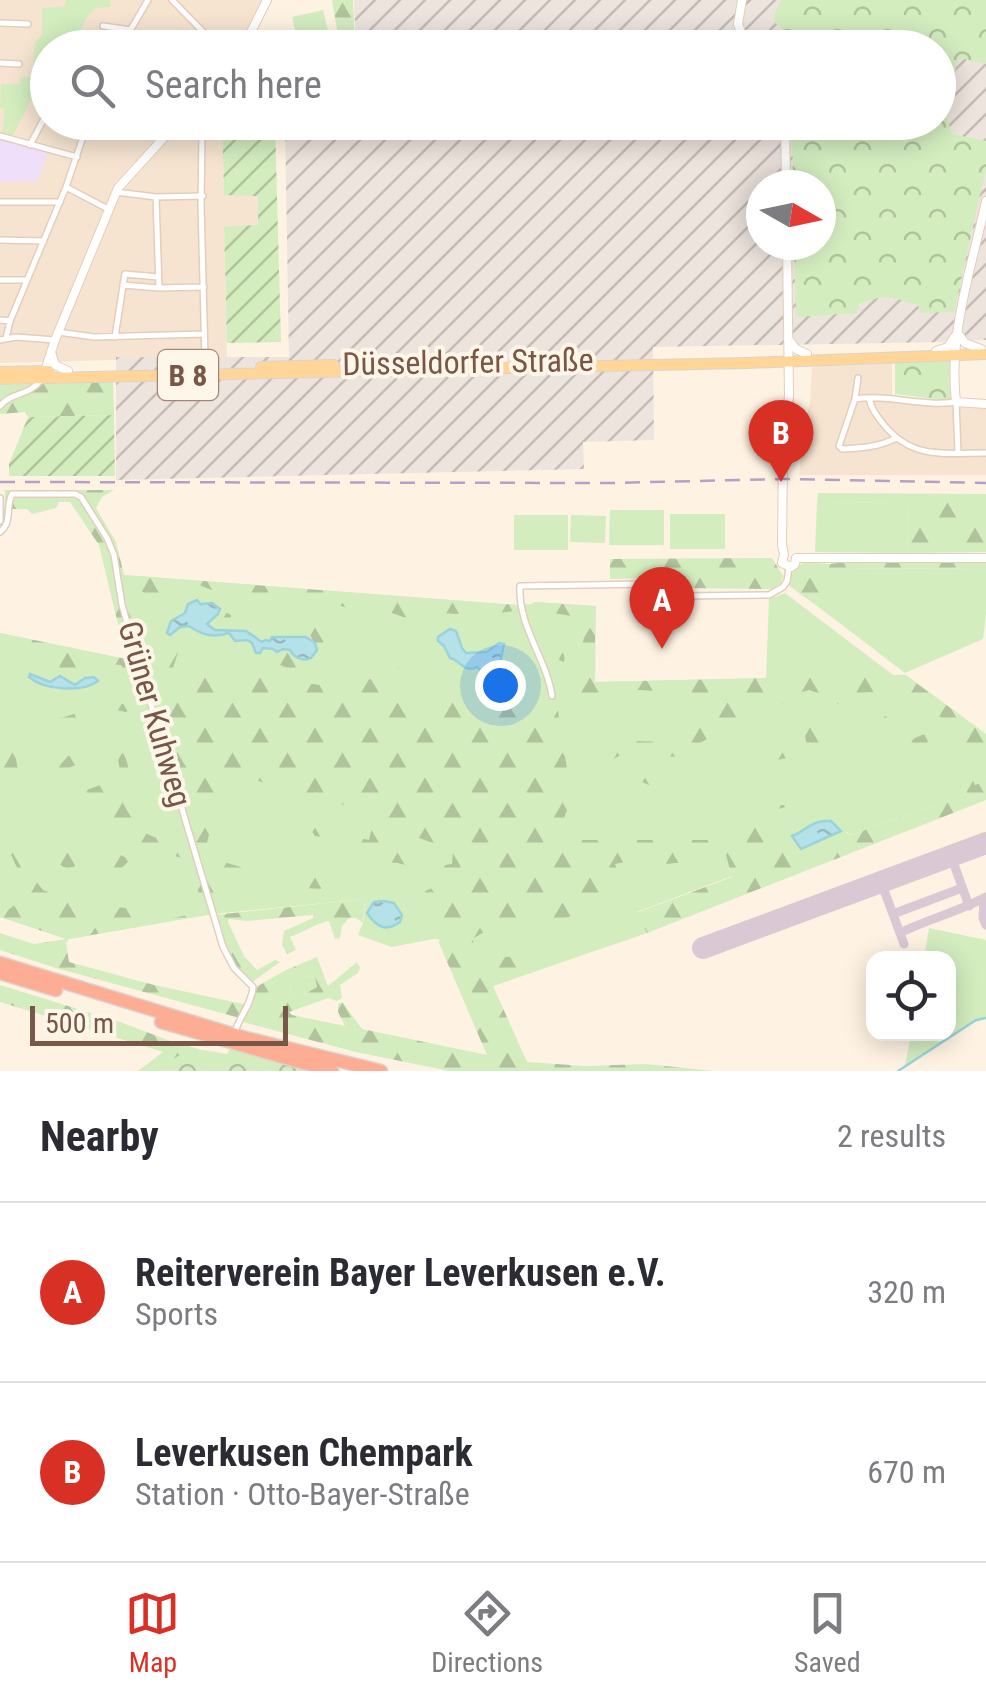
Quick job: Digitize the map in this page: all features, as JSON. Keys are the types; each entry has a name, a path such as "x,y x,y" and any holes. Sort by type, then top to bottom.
{"highway":[{"path":"0,963 332,1071"},
{"path":"0,973 233,1038 381,1071"}],"main road":[{"name":"B 8","path":"936,351 984,351"},
{"name":"Düsseldorfer Straße","path":"807,358 936,351"},
{"name":"Düsseldorfer Straße","path":"0,376 956,353"},
{"name":"Düsseldorfer Straße","path":"582,363 771,362 788,358"},
{"name":"Düsseldorfer Straße","path":"44,375 68,371 400,367"}],"street":[{"path":"103,26 130,30 148,0"},
{"path":"172,0 201,30"},
{"path":"253,30 268,0"},
{"path":"740,30 742,0"},
{"path":"0,23 28,24"},
{"path":"0,63 20,64"},
{"path":"0,136 78,158"},
{"path":"30,144 32,140"},
{"path":"83,140 3,339 204,334"},
{"path":"0,406 5,400 32,391 44,375 56,336 116,192 161,140"},
{"path":"202,140 204,357"},
{"path":"785,140 786,170"},
{"path":"66,187 109,209"},
{"path":"116,192 156,197 203,196"},
{"path":"156,197 158,288"},
{"path":"958,453 958,330 986,201"},
{"path":"0,202 60,202"},
{"path":"0,240 44,241"},
{"path":"787,260 788,408 783,454 782,563 789,568"},
{"path":"115,337 124,274 158,277"},
{"path":"0,280 27,280"},
{"path":"123,285 204,287"},
{"path":"0,320 10,320"},
{"path":"958,330 965,343 984,351"},
{"path":"936,351 950,344 958,330"},
{"path":"788,339 807,358 788,380"},
{"path":"51,352 55,365 68,371"},
{"path":"771,362 788,380"},
{"path":"858,378 839,446 870,446 896,438"},
{"path":"868,398 873,410 903,444 924,452 986,452"},
{"path":"855,399 986,404"},
{"name":"Grüner Kuhweg","path":"0,532 7,524 12,494 74,494 83,500 109,542 122,604 222,947 239,974 253,987 233,1038"},
{"path":"0,498 0,521"},
{"path":"784,555 986,558"},
{"path":"552,696 542,660 523,620 520,586 648,584 686,596 769,595 783,588 796,558"}],"shaded area":[{"path":"0,0 262,0 247,30 30,30 30,140 222,140 224,195 258,195 258,225 224,228 227,357 0,363"},
{"path":"354,0 986,0 986,340 964,340 961,335 944,342 653,347 654,440 583,442 584,469 116,480 116,357 289,357 285,140 956,140 956,30 355,30"},
{"path":"0,139 47,152 38,181 0,182"},
{"path":"892,362 892,403 986,407 986,475 799,475 812,367"}],"green space":[{"path":"66,0 110,0 111,7 95,8 81,30 42,30 42,8 65,6"},
{"path":"332,0 353,0 354,30 337,30"},
{"path":"781,0 986,0 986,64 958,58 956,68 956,30 784,30 775,23"},
{"path":"323,10 328,30 295,30 292,17"},
{"path":"21,77 30,77 30,102 12,137 6,135 12,122 2,134 5,109 0,108 1,84 20,84"},
{"path":"956,135 986,141 986,168 954,312 921,313 917,304 883,298 859,304 857,313 796,317 794,260 836,260 836,170 793,170 792,140 956,140"},
{"path":"222,140 275,140 281,342 227,343 224,227 258,225 258,196 224,195"},
{"path":"950,361 952,401 895,394 895,362"},
{"path":"113,382 114,415 0,414 0,385"},
{"path":"114,415 115,476 9,476 9,464 28,417"},
{"path":"5,490 114,490 102,497 96,508 116,542 124,575 518,605 534,602 595,606 595,650 565,650 564,662 559,660 562,642 583,642 587,622 584,618 553,613 522,634 514,611 406,618 386,611 366,613 330,603 284,602 233,590 221,602 231,615 230,623 240,631 215,630 207,624 218,614 201,602 209,600 214,590 187,582 150,598 142,591 136,604 145,614 139,665 154,660 174,642 173,634 189,626 193,630 182,640 173,668 347,688 370,679 384,685 389,681 387,675 398,667 414,682 415,693 556,698 567,769 575,793 560,840 712,840 720,851 693,861 657,865 647,875 636,874 625,862 615,864 628,897 517,934 486,931 472,939 481,959 518,956 523,967 547,964 548,967 493,986 527,1062 585,1066 646,1064 714,1071 449,1071 356,1052 243,1022 258,986 284,971 317,957 328,986 357,962 358,973 340,985 342,998 328,998 289,1012 345,1026 338,1012 342,1002 362,1029 487,1055 439,943 441,909 431,892 425,891 443,884 442,867 433,870 438,866 452,864 453,851 386,825 381,843 433,862 446,855 446,862 426,871 371,861 366,856 369,844 315,836 309,827 369,840 374,819 315,792 307,811 289,798 288,791 229,771 221,782 204,856 244,868 222,871 218,877 223,898 221,907 213,913 158,727 122,745 147,834 195,854 211,914 69,939 69,962 243,1004 249,998 241,1016 0,950 0,933 34,944 66,939 0,917 0,899 7,899 8,910 29,894 0,835 0,824 7,825 26,869 43,890 78,904 127,908 139,904 163,913 166,919 200,913 201,897 194,884 186,882 195,874 186,859 119,841 104,829 85,822 66,788 59,787 53,776 61,777 81,792 103,784 122,783 116,747 62,771 56,770 68,756 144,723 144,713 152,710 148,709 133,674 127,674 121,665 75,660 95,675 85,676 76,684 60,675 51,681 34,673 42,666 58,662 56,656 40,653 36,660 0,643 0,633 131,660 121,637 99,545 70,502 59,502 56,508 32,514 27,509 12,509 10,522 0,531","holes":["305,976 315,978 317,987 298,998 291,997 290,985"]},
{"path":"818,493 986,494 986,552 907,553 909,503 817,502"},
{"path":"817,502 909,503 907,553 815,552"},
{"path":"610,510 664,510 664,545 609,545"},
{"path":"670,514 725,514 725,549 670,549"},
{"path":"514,515 568,515 568,550 514,550"},
{"path":"571,515 606,516 605,543 570,542"},
{"path":"772,558 783,576 772,589 682,588 653,578 610,579 610,559"},
{"path":"986,561 986,568 827,571 817,606 788,585 793,570 804,562"},
{"path":"986,568 983,639 905,673 817,606 826,571"},
{"path":"123,575 518,605 534,602 596,606 595,682 766,678 769,599 785,593 893,675 906,675 986,734 986,781 975,785 960,770 966,794 851,835 837,824 842,832 637,912 647,933 493,986 473,942 433,939 392,947 358,935 364,920 365,899 213,914 69,939 0,917 0,633 139,662"},
{"path":"316,626 330,641 330,657 315,659 319,666 303,674 275,663 278,655 290,652 300,659 317,650 309,632 310,627"},
{"path":"594,657 595,682 905,675 986,734 986,757 966,753 962,742 937,741 940,734 955,737 965,732 905,698 899,693 900,686 858,693 913,739 929,732 927,747 899,741 809,690 795,694 794,699 738,733 732,724 695,746 682,745 676,757 629,751 597,767 586,764 592,754 635,741 666,742 673,736 694,734 692,694 557,691 550,679 581,682 588,658"},
{"path":"113,699 130,703 132,709 104,713 99,710 48,730 35,727 33,722 36,711 64,717"},
{"path":"817,701 827,713 811,729 824,745 828,763 820,766 809,758 793,757 754,764 751,758 739,763 740,756 753,747 760,753 807,746 798,726"},
{"path":"0,742 14,749 18,770 15,785 25,800 44,807 61,837 71,838 75,866 65,868 57,861 53,855 57,844 46,822 13,797 0,778"},
{"path":"967,768 975,785 986,781 986,800 647,933 636,913 732,877 721,837 760,824 765,805 792,805 790,809 769,812 766,825 781,824 788,830 805,826 791,836 801,850 841,832 831,820 847,823 847,833 851,835 966,794 959,769"},
{"path":"673,774 677,781 687,778 691,782 687,788 671,790 667,783 661,790 637,780 638,777"},
{"path":"114,851 128,862 106,879 91,874 102,857"},
{"path":"319,871 322,881 330,882 331,889 298,888 282,892 282,880 308,877"},
{"path":"365,899 363,923 349,918 342,926 340,938 335,939 329,921 319,924 290,937 296,950 287,954 282,945 284,931 313,915 229,919 244,956 257,970 275,960 280,962 251,983 232,961 214,915"},
{"path":"929,928 986,940 986,1018 956,1033 956,951 925,951"},
{"path":"305,976 315,978 317,987 298,998 291,997 290,985"},
{"path":"0,985 173,1042 279,1071 138,1071 163,1052 0,1002"},
{"path":"910,1041 943,1041 905,1066"},
{"path":"231,1047 318,1071 155,1071 188,1052 227,1054"}],"water":[{"path":"197,600 220,609 207,624 215,630 246,631 262,642 272,637 306,637 317,650 311,658 302,659 283,649 277,652 263,648 256,653 252,643 235,641 229,633 208,635 189,626 167,633 171,621"},
{"path":"450,629 456,631 466,653 487,652 499,643 504,644 501,672 485,674 477,667 465,668 450,658 438,637"},
{"path":"30,674 50,682 60,676 75,685 85,678 98,681 63,688 44,685"},
{"path":"831,821 841,831 801,849 792,836"},
{"path":"374,902 394,903 402,915 400,922 390,927 377,924 367,913"}],"waterway":[{"path":"898,1071 976,1020 986,1018"}],"taxiway":[{"path":"951,856 969,906"},
{"path":"881,882 904,944"},
{"path":"893,914 962,888"},
{"path":"900,933 986,897"},
{"path":"984,898 986,925"}],"runway":[{"path":"703,948 986,843"}],"railway":[{"path":"0,482 612,483 784,479 986,483"}],"place":[{"name":"Leverkusen Chempark","path":"781,482"},
{"name":"Reiterverein Bayer Leverkusen e.V.","path":"662,649"}]}
